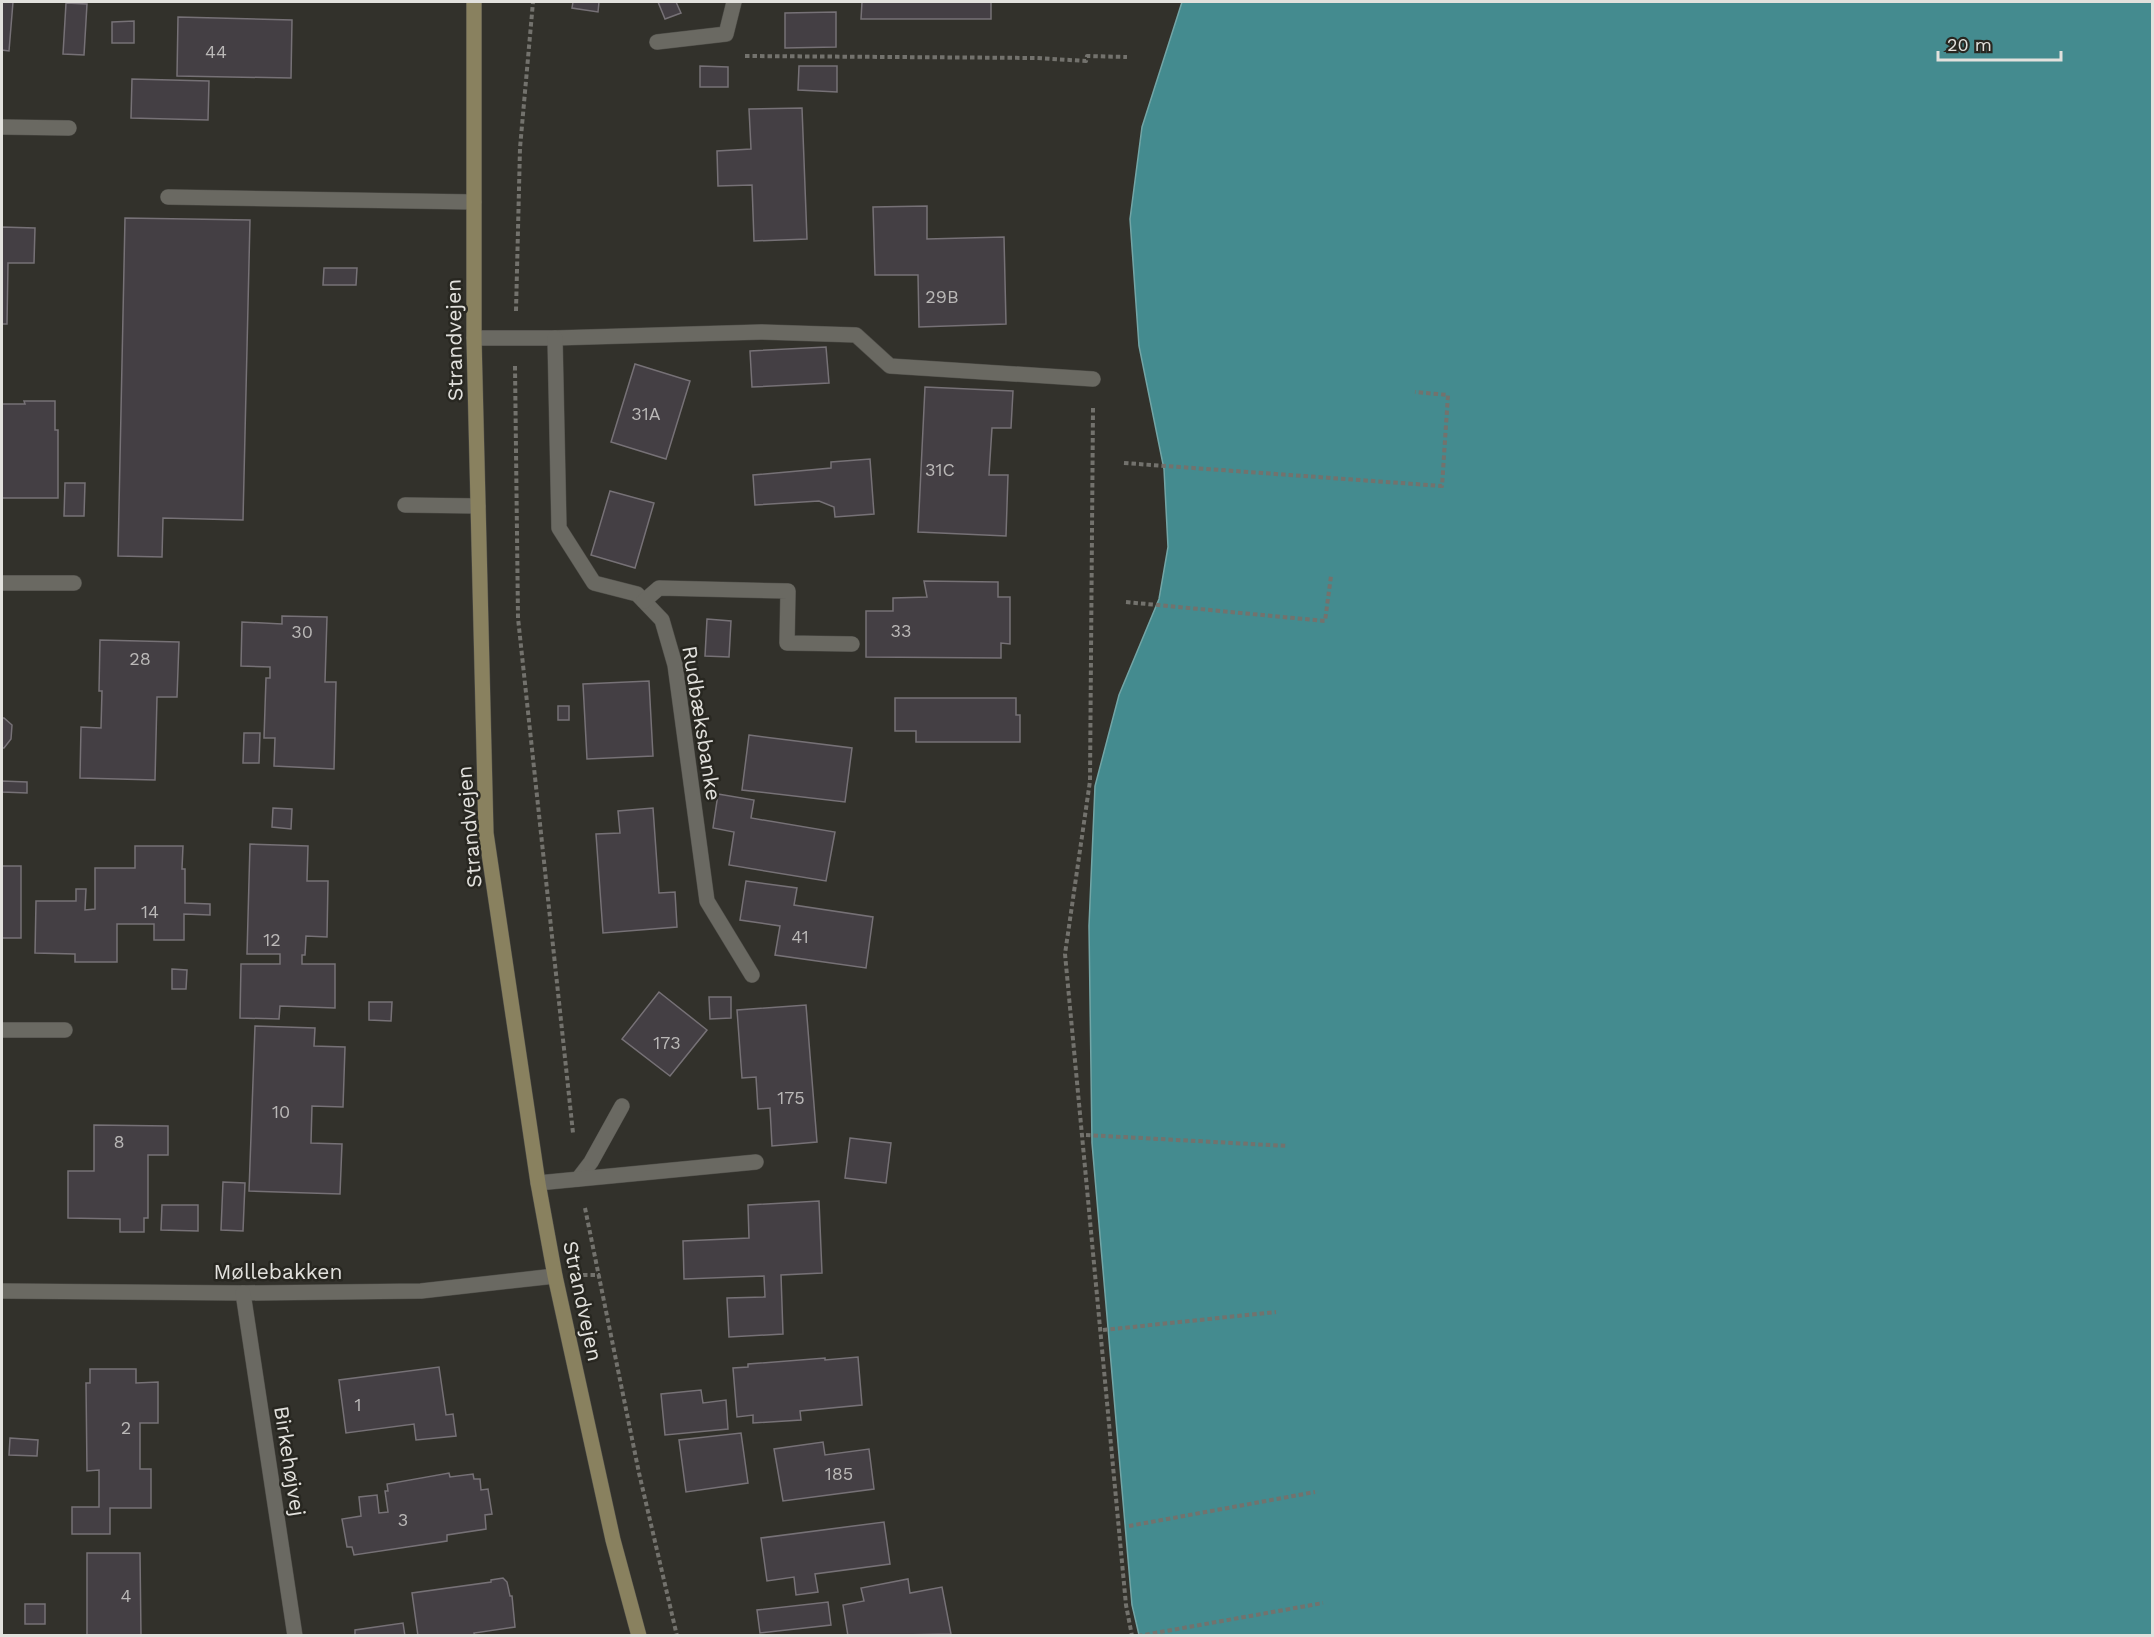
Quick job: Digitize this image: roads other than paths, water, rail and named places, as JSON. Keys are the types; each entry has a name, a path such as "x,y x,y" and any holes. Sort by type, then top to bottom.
{"street":[{"name":"Strandvejen","path":"474,2 474,338 486,833 538,1183 555,1276 613,1540 639,1635"},
{"path":"657,42 726,34 734,2"},
{"path":"2,127 69,128"},
{"path":"168,197 474,202"},
{"path":"474,338 515,339 761,332 856,335 890,366 1093,379"},
{"name":"Rudbæksbanke","path":"555,338 559,528 594,583 637,594 662,620 675,665 706,901 752,975"},
{"path":"405,505 478,506"},
{"path":"2,583 74,583"},
{"path":"644,602 659,588 788,591 787,644 852,644"},
{"path":"2,1030 65,1030"},
{"path":"578,1179 591,1162 622,1106"},
{"path":"538,1183 756,1162"},
{"name":"Møllebakken","path":"2,1291 243,1293 421,1291 555,1276"},
{"name":"Birkehøjvej","path":"243,1293 295,1635"}],"water":[{"path":"1182,2 2152,2 2152,1635 1139,1635 1132,1605 1092,1143 1089,926 1095,786 1119,695 1159,599 1168,547 1164,469 1139,346 1130,219 1142,127"}]}
